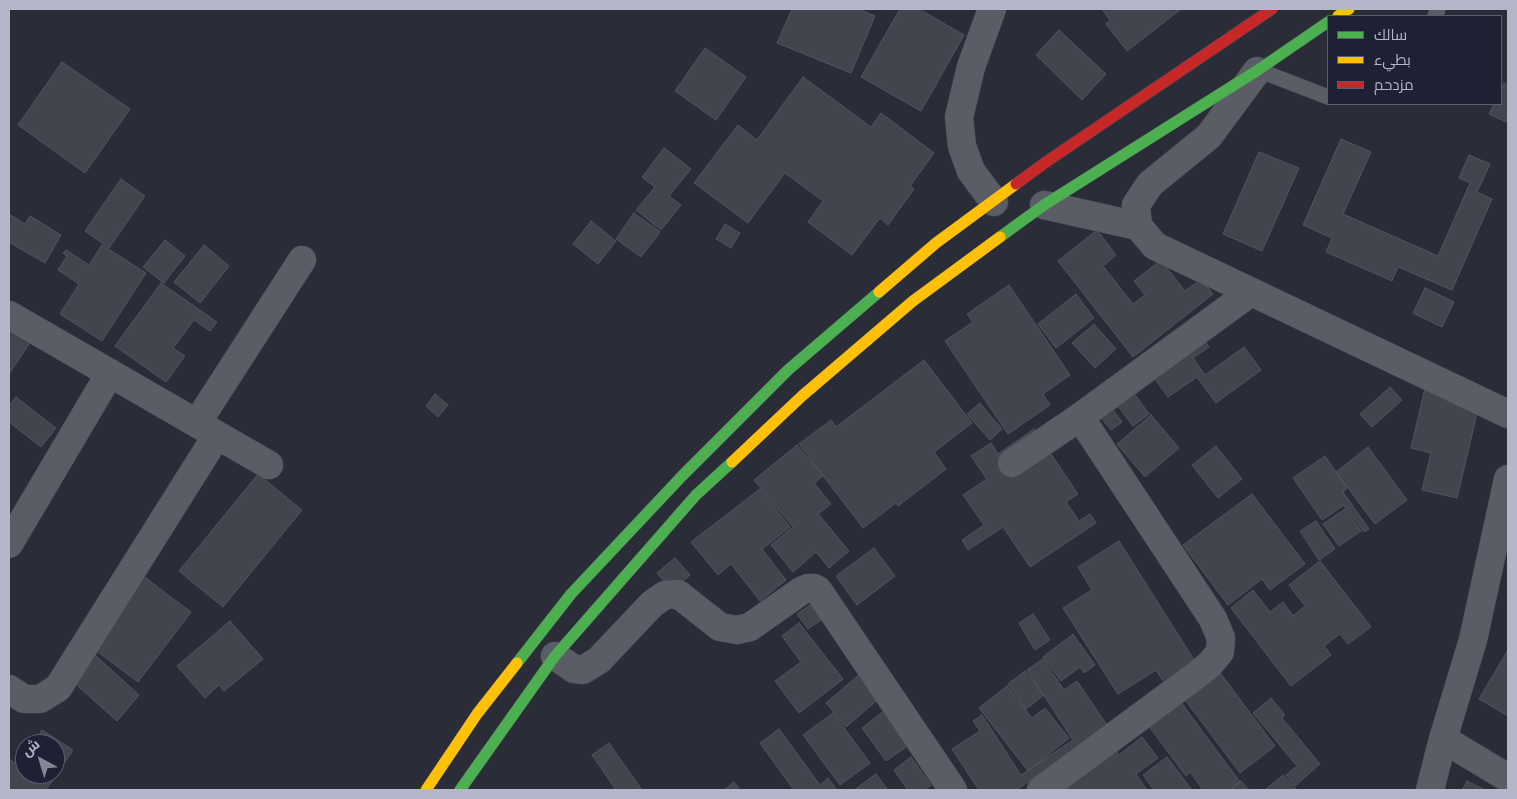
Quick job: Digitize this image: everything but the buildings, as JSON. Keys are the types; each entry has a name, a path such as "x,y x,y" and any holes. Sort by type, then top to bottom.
{"highway":[{"path":"426,790 477,714 572,594 682,476 788,370 936,244 1046,162 1272,9"},
{"path":"460,790 555,656 696,495 802,396 913,301 1044,205 1258,70 1327,23"}],"street":[{"path":"992,9 971,67 959,117 962,146 971,171 994,202"},
{"path":"1258,70 1209,136 1150,184 1136,205 1138,226 1155,246 1508,414"},
{"path":"1044,205 1138,226"},
{"path":"9,689 24,699 40,699 58,688 302,260"},
{"path":"1012,463 1080,417 1251,292"},
{"path":"9,315 269,465"},
{"path":"9,544 110,373"},
{"path":"1041,790 1192,679 1210,665 1220,652 1221,638 1213,619 1080,417"},
{"path":"1430,790 1443,739 1473,640 1499,568 1508,479"},
{"path":"555,656 574,669 583,670 599,660 652,604 665,595 678,594 720,627 737,630 750,627 801,592 808,588 814,588 818,590 953,790"},
{"path":"1443,739 1508,778"}],"lane":[{"path":"1258,70 1327,97"}],"traffic: fast":[{"path":"1000,237 1044,205 1258,70 1327,23"},
{"path":"517,663 571,594 682,476 788,370 879,292"},
{"path":"460,790 555,656 696,495 732,462"}],"traffic: slow":[{"path":"1340,15 1349,9"},
{"path":"879,292 936,243 1016,184"},
{"path":"732,462 802,396 913,301 1000,237"},
{"path":"426,790 477,714 517,663"}],"traffic: jam":[{"path":"1016,184 1272,9"}]}
